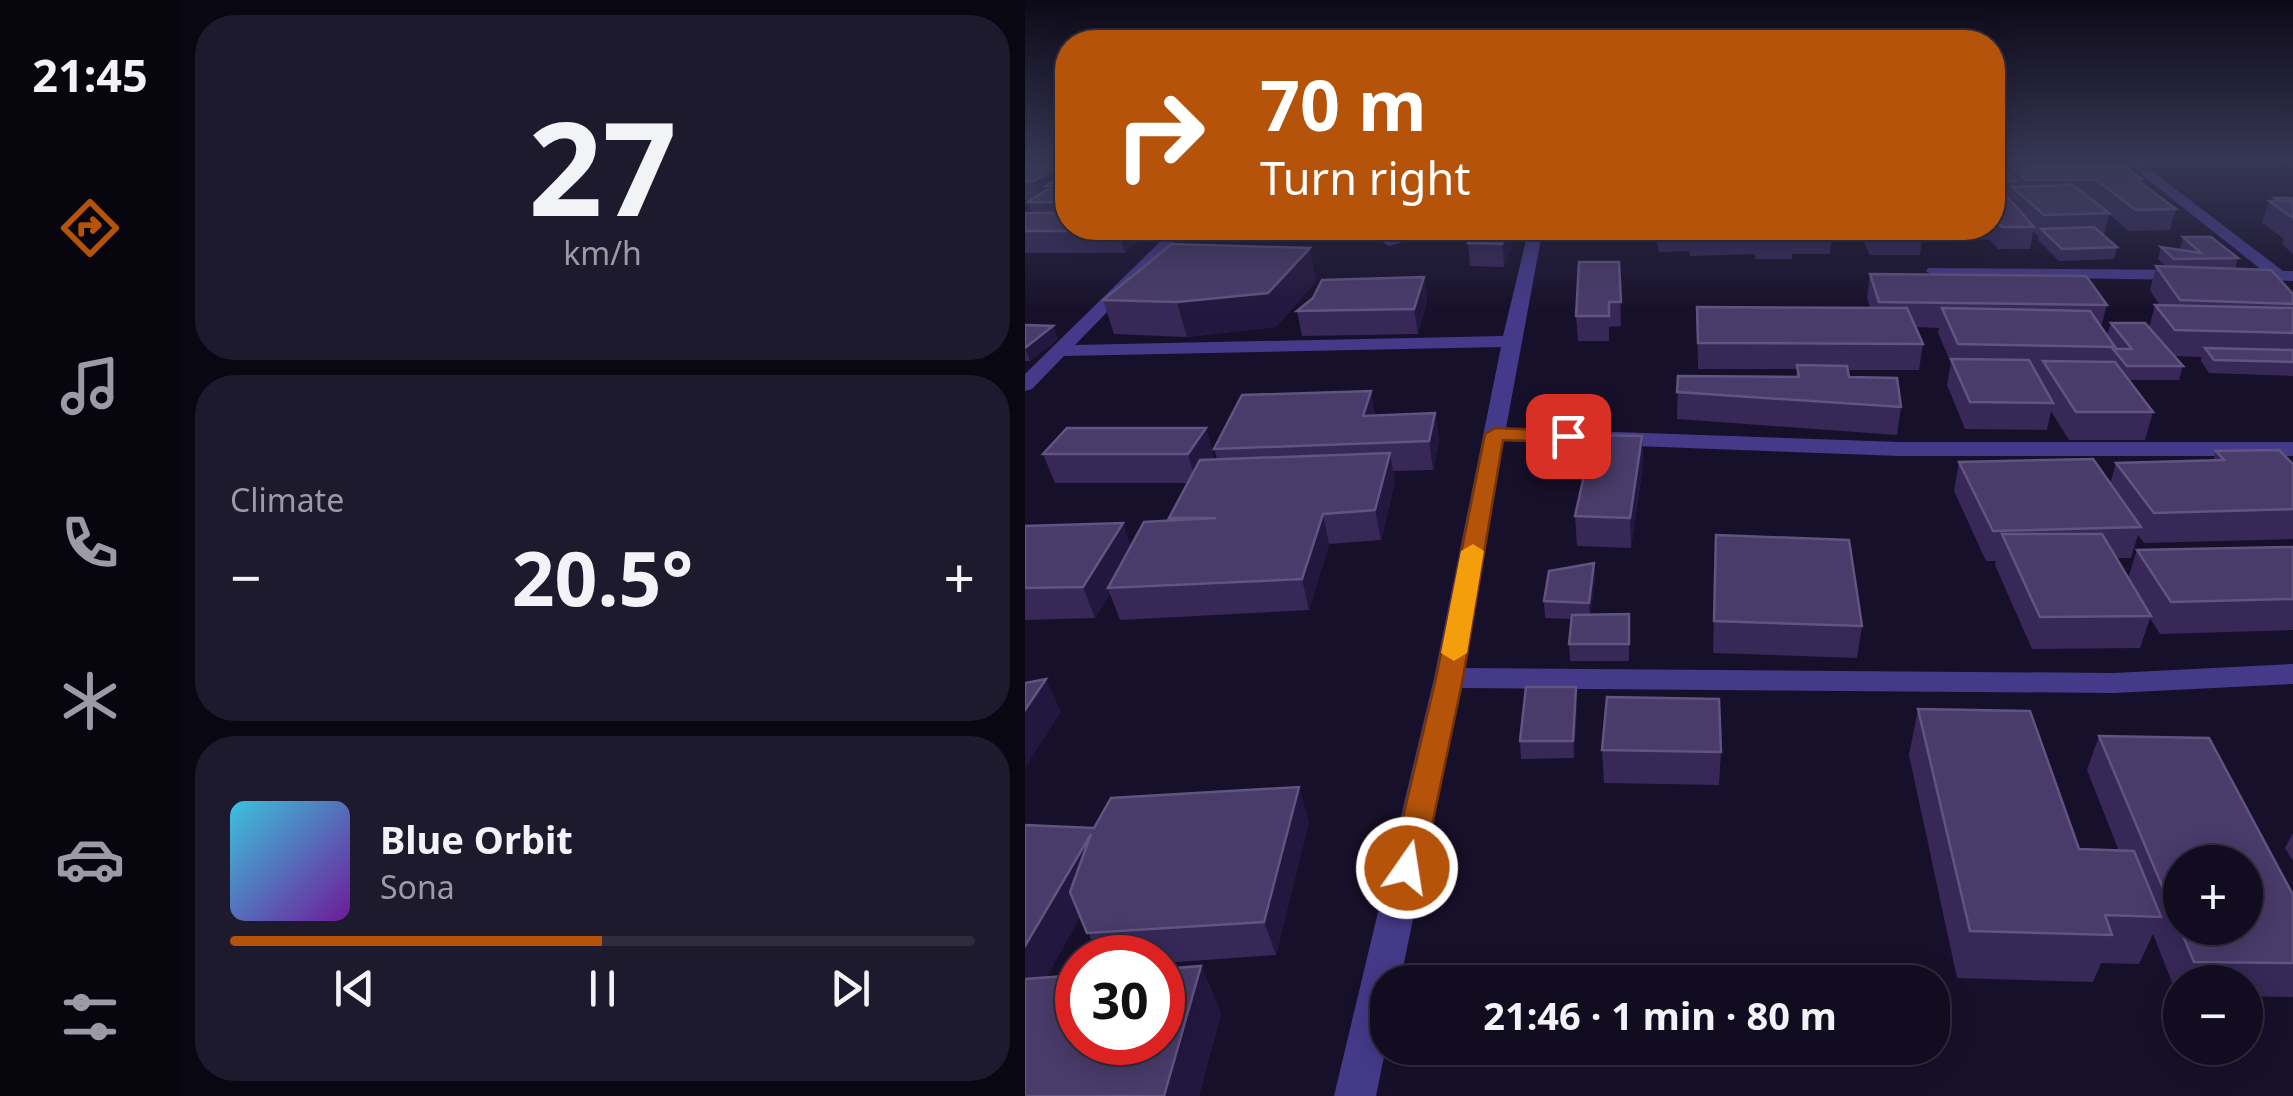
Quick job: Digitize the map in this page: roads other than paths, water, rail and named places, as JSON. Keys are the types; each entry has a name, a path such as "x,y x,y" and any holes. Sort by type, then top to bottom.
{"street":[{"path":"2196,210 2289,280"},
{"path":"1025,385 1170,240"},
{"path":"1389,242 1396,240"},
{"path":"1355,1096 1449,678 1533,240"},
{"path":"1934,270 2203,275"},
{"path":"2222,276 2289,280"},
{"path":"1058,351 1511,341"},
{"path":"1495,434 1900,449 2293,449"},
{"path":"1449,678 2114,682 2293,674"}]}
